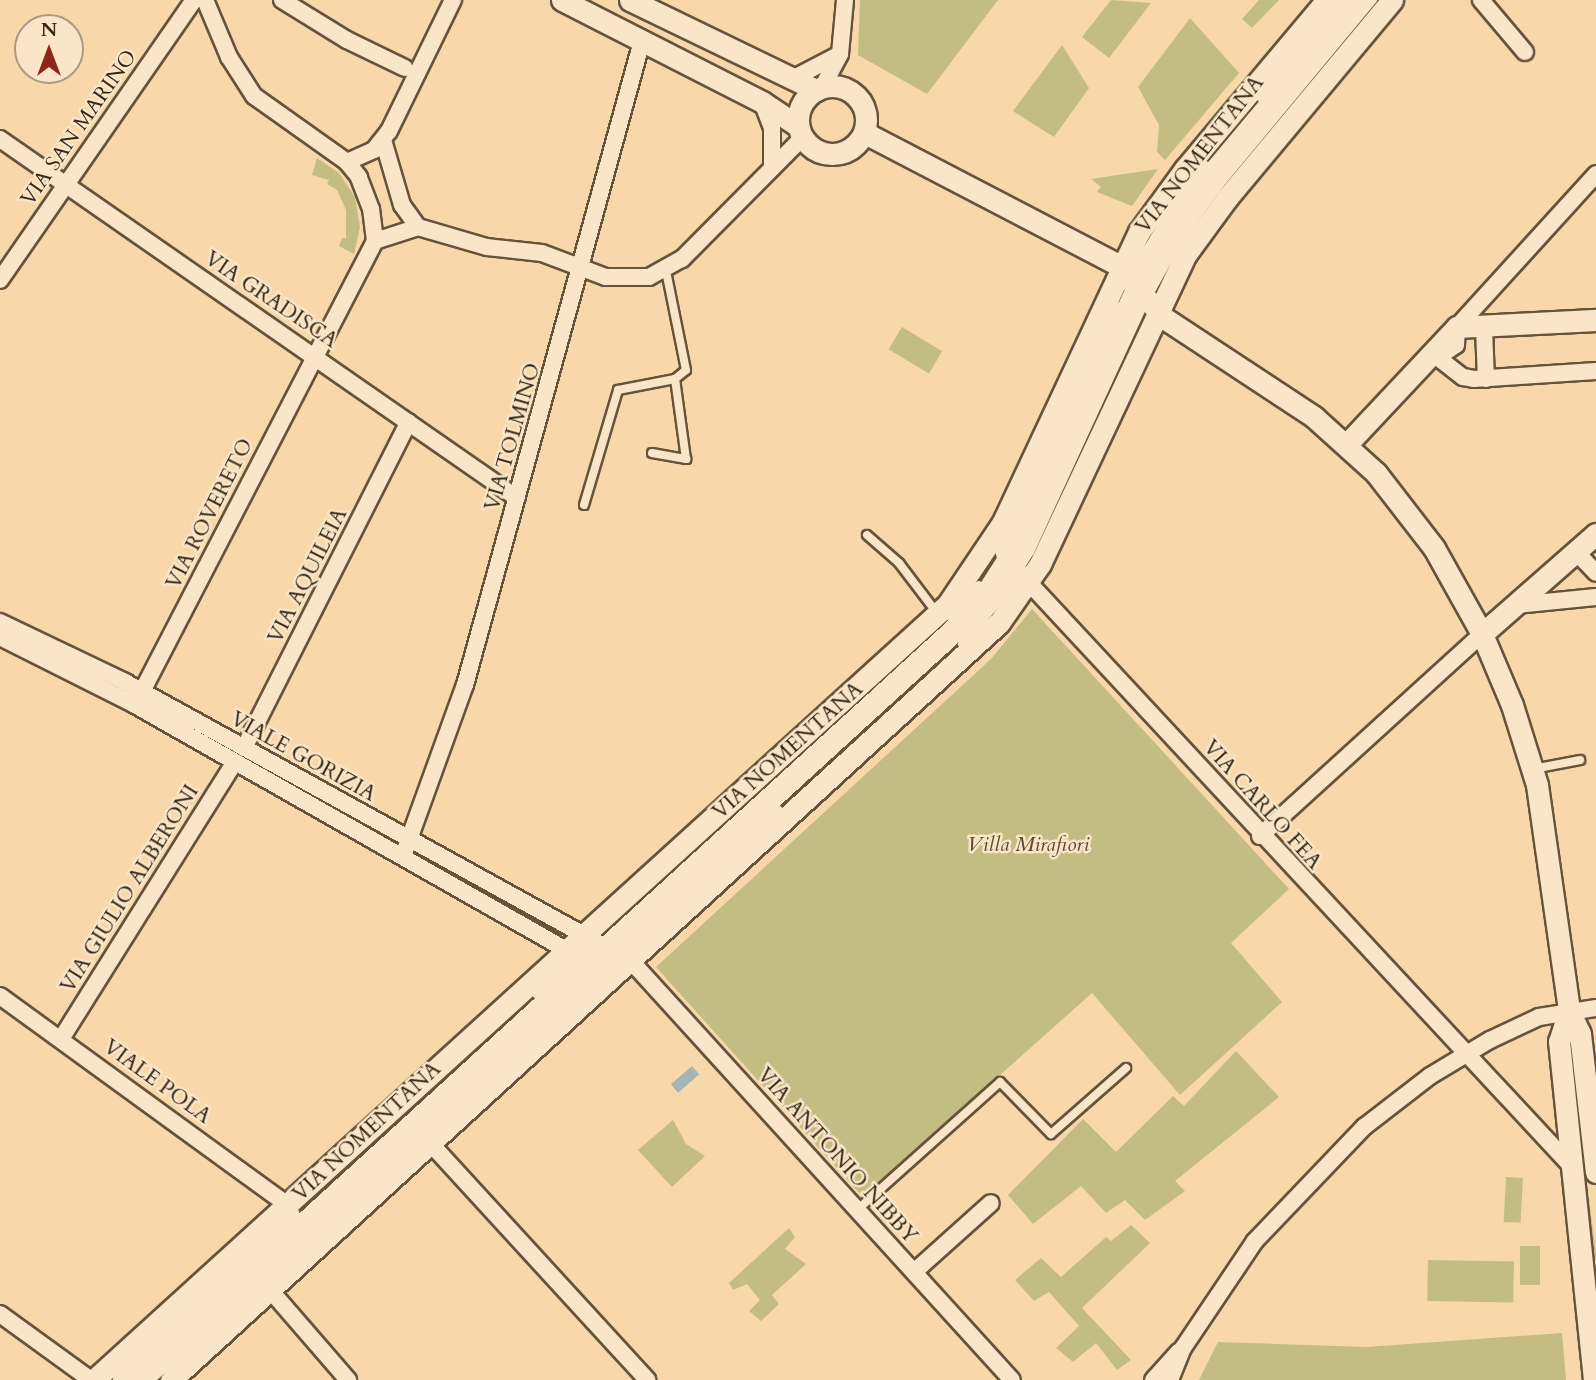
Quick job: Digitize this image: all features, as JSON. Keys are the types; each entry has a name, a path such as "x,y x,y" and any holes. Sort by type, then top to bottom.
{"main road":[{"name":"VIA NOMENTANA","path":"122,1374 297,1231 599,952 955,633 1012,560 1137,290 1209,178 1358,0"}],"street":[{"name":"VIA SAN MARINO","path":"0,280 194,0"},
{"path":"205,0 229,57 254,96 347,162 366,193 375,241 418,227 494,249 541,253 582,270 629,280 666,271 772,168 800,132 799,109 819,89 841,54 845,0"},
{"path":"282,0 347,40 405,68"},
{"path":"347,162 369,153 383,140 453,0"},
{"path":"562,0 762,102 800,132 816,151 834,155 852,148 864,133 865,111 858,97 837,86 819,89 792,79 652,5 629,0"},
{"name":"VIA NOMENTANA","path":"171,1380 271,1291 297,1231 432,1145 599,952 938,614 1012,560 1137,290 1174,183 1327,0"},
{"name":"VIA NOMENTANA","path":"1137,290 1175,272 1215,214 1392,0"},
{"path":"1481,0 1525,52"},
{"name":"VIA TOLMINO","path":"403,856 465,685 582,270 642,41"},
{"path":"792,79 841,54"},
{"path":"762,102 772,128 772,168"},
{"path":"864,133 1137,290 1302,408 1347,444 1387,484 1426,535 1482,634 1533,769 1569,1011 1580,1034 1596,1172"},
{"name":"VIA GRADISCA","path":"0,139 517,498"},
{"path":"383,140 404,210 418,227"},
{"path":"1347,444 1596,174"},
{"name":"VIA ROVERETO","path":"139,698 375,241"},
{"path":"1457,327 1483,328 1596,320"},
{"path":"1483,328 1486,379"},
{"path":"1432,353 1463,377 1486,379 1596,371"},
{"name":"VIA AQUILEIA","path":"239,755 409,422"},
{"path":"1260,835 1596,534"},
{"path":"1576,552 1596,573"},
{"name":"VIA CARLO FEA","path":"1012,560 1260,835 1574,1169"},
{"path":"1516,605 1596,597"},
{"name":"VIALE GORIZIA","path":"0,622 239,755 314,807 403,856 599,952"},
{"name":"VIALE GORIZIA","path":"0,638 139,698"},
{"name":"VIALE GORIZIA","path":"239,755 323,793 409,839 599,952"},
{"name":"VIA GIULIO ALBERONI","path":"61,1039 239,755"},
{"path":"314,807 323,793"},
{"name":"VIA ANTONIO NIBBY","path":"599,952 857,1210 1012,1380"},
{"name":"VIALE POLA","path":"0,996 61,1039 297,1231"},
{"path":"1153,1380 1183,1348 1255,1241 1320,1168 1376,1117 1465,1054 1539,1017 1596,1008"},
{"path":"1569,1011 1559,1037 1591,1287 1594,1380"},
{"path":"432,1145 647,1380"},
{"path":"914,1272 991,1203"},
{"path":"271,1291 348,1380"},
{"path":"0,1314 93,1380"},
{"path":"1170,1380 1183,1348"},
{"name":"VIA NOMENTANA","path":"93,1380 122,1374"}],"lane":[{"name":"VIA NOMENTANA","path":"1137,290 1188,186 1341,0"},
{"name":"VIA NOMENTANA","path":"1137,290 1373,0"},
{"path":"584,505 618,390 676,379 687,370 666,271"},
{"path":"652,453 685,458 676,379"},
{"path":"867,535 899,563 938,614"},
{"path":"1533,769 1580,760"},
{"path":"857,1210 1000,1082 1051,1134 1126,1068"},
{"name":"VIA NOMENTANA","path":"151,1380 297,1231"}],"green space":[{"path":"860,0 998,0 927,94 858,55"},
{"path":"1111,0 1151,3 1109,58 1082,37"},
{"path":"1259,0 1279,0 1252,28 1242,19"},
{"path":"1190,18 1239,73 1165,160 1157,152 1159,125 1138,87"},
{"path":"1062,45 1089,88 1054,137 1013,111"},
{"path":"317,158 339,173 355,197 360,227 354,254 339,246 342,238 346,238 346,210 337,190 327,184 329,180 312,175"},
{"path":"1158,169 1132,206 1097,192 1101,187 1091,179"},
{"path":"902,327 942,351 929,373 889,349"},
{"name":"Villa Mirafiori","path":"1032,609 1289,889 1231,943 1282,1002 1180,1095 1092,993 863,1197 656,967 991,659"},
{"path":"1236,1051 1279,1097 1175,1181 1185,1191 1145,1220 1125,1200 1106,1213 1081,1186 1033,1224 1008,1195 1083,1119 1116,1152 1173,1096 1184,1106"},
{"path":"673,1120 686,1144 705,1156 672,1187 638,1150"},
{"path":"1585,1167 1596,1253 1594,1272 1582,1170"},
{"path":"1506,1177 1523,1178 1521,1223 1504,1222"},
{"path":"1131,1225 1150,1243 1082,1308 1131,1360 1117,1370 1096,1343 1073,1362 1056,1348 1079,1326 1049,1292 1034,1301 1015,1280 1041,1258 1061,1277 1106,1237 1111,1241"},
{"path":"789,1228 795,1237 785,1249 806,1264 772,1295 779,1304 761,1321 749,1311 760,1300 747,1284 733,1290 729,1283"},
{"path":"1520,1246 1540,1246 1540,1285 1520,1285"},
{"path":"1428,1260 1514,1262 1513,1302 1427,1301"},
{"path":"1562,1333 1566,1380 1199,1380 1218,1342 1367,1347"}],"shaded area":[{"path":"692,1066 699,1074 678,1093 671,1084"}]}
